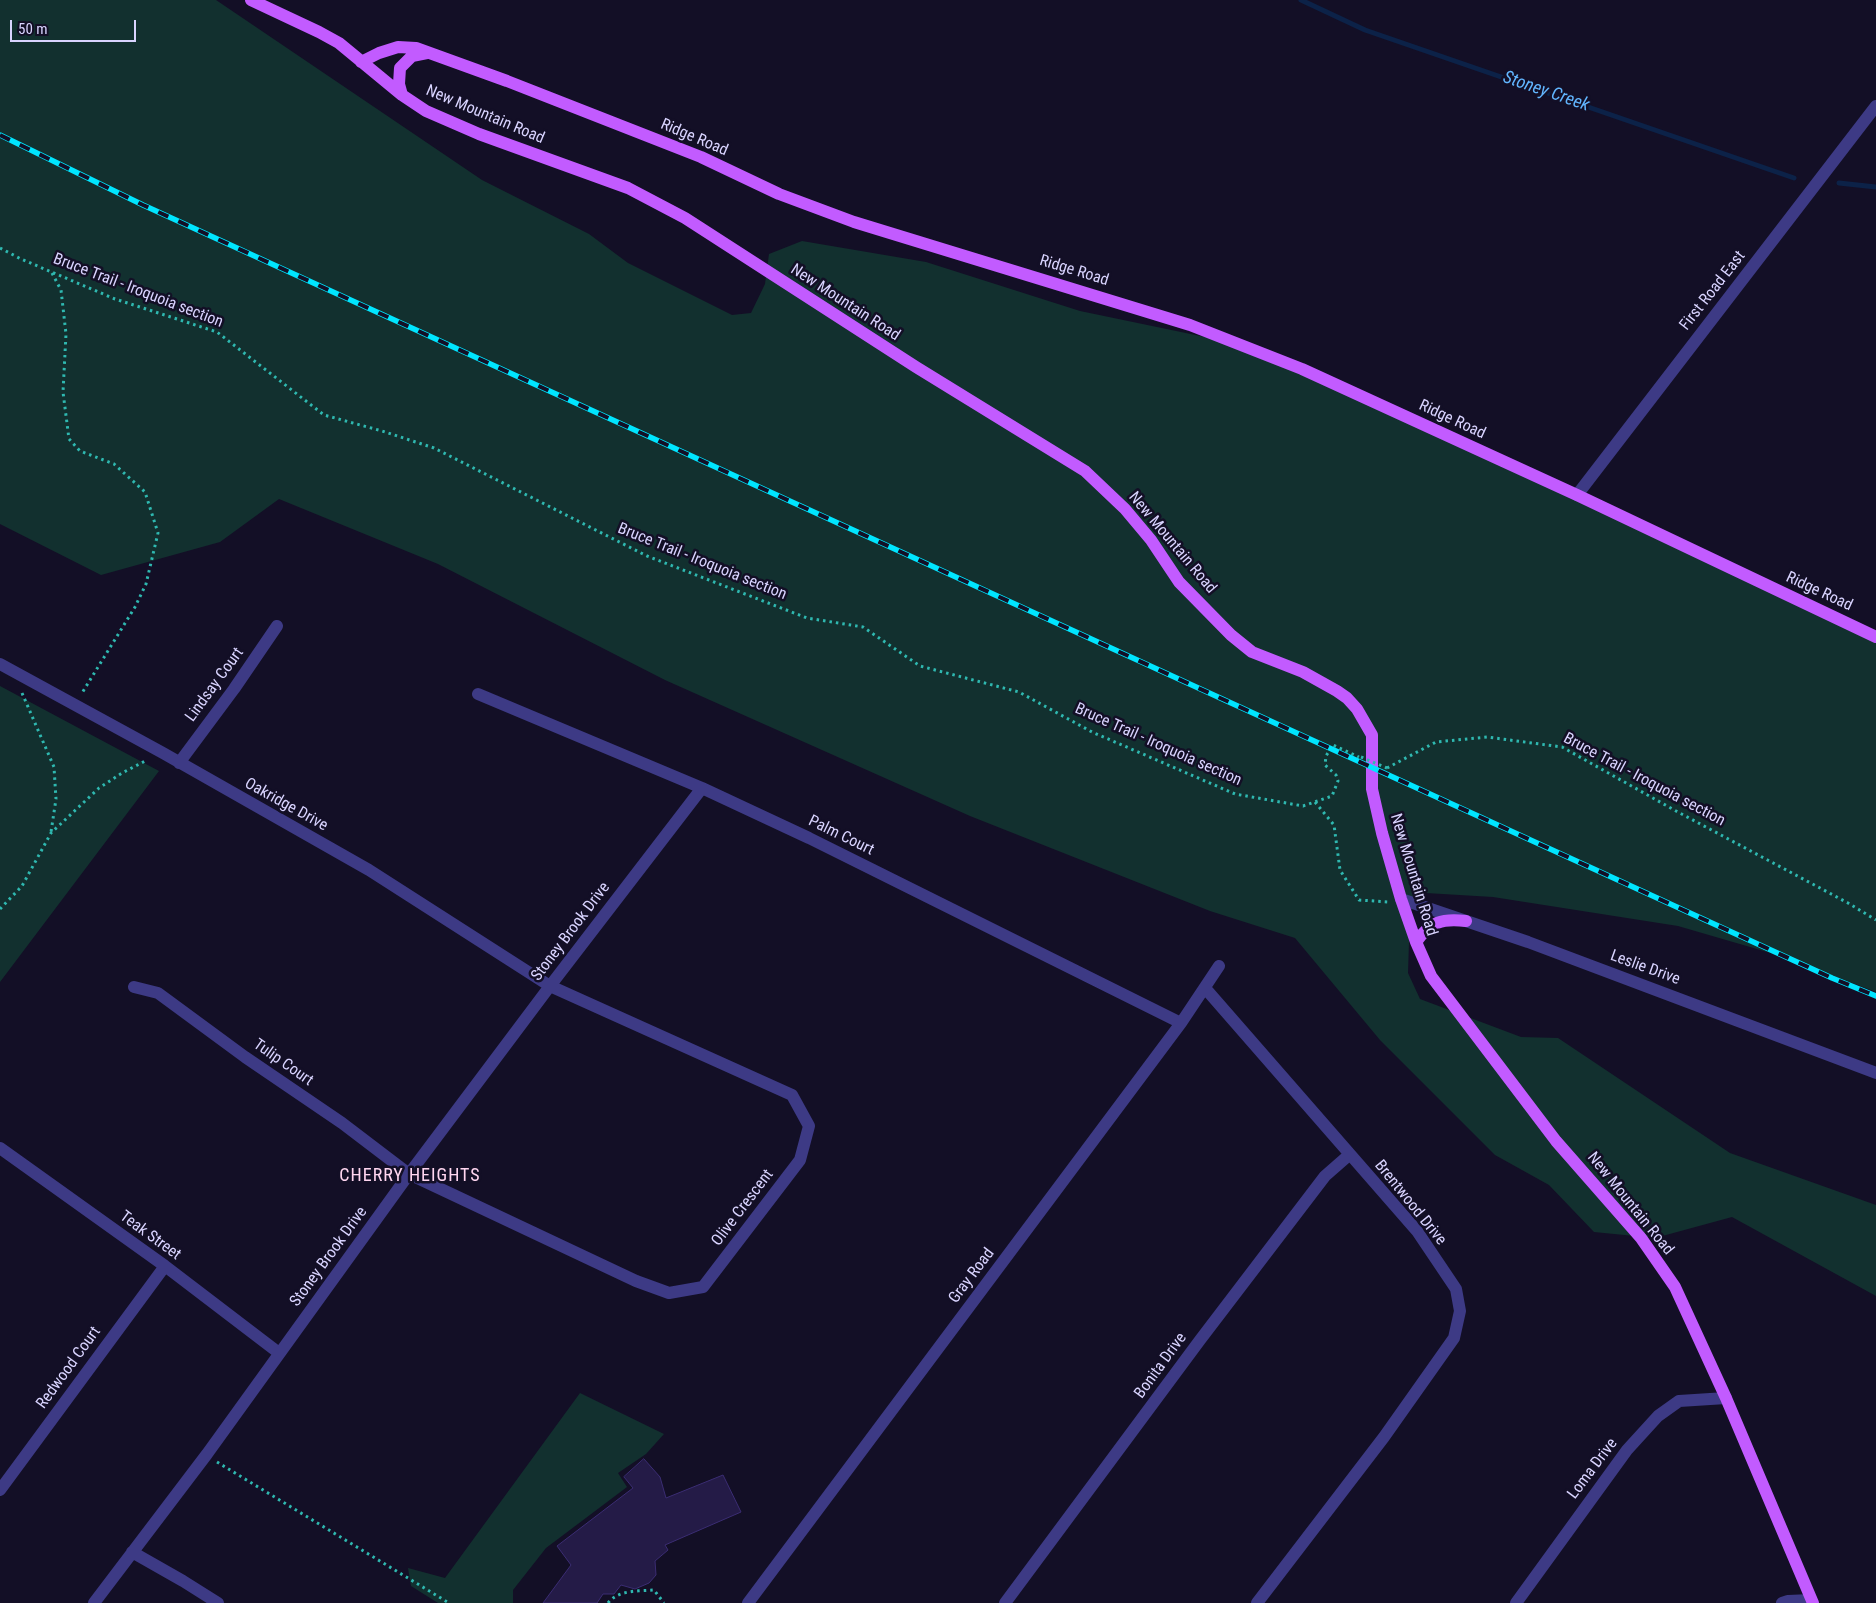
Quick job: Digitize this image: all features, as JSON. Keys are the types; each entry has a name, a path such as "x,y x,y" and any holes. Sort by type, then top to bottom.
{"main road":[{"path":"251,0 339,43 361,62"},
{"name":"Ridge Road","path":"361,62 380,52 398,47 416,48 507,81 701,157 779,194 854,222 1190,325 1302,369 1577,496 1876,638"},
{"path":"402,95 399,84 400,68 412,56 428,52"},
{"name":"New Mountain Road","path":"361,62 402,95 426,111 480,134 628,188 685,218 899,357 1086,471 1125,509 1151,540 1179,582 1231,635 1252,652 1302,672 1347,698 1357,709 1372,735 1372,789 1401,901 1431,976 1556,1141 1641,1238 1675,1287 1726,1398 1812,1601"},
{"path":"1416,942 1428,928 1436,923 1451,919 1466,921"}],"street":[{"name":"First Road East","path":"1577,496 1876,106"},
{"name":"Lindsay Court","path":"179,763 234,689 277,626"},
{"name":"Oakridge Drive","path":"0,664 163,752 179,763 369,870 550,986"},
{"name":"Palm Court","path":"478,694 702,788 810,838 1181,1023"},
{"name":"Stoney Brook Drive","path":"94,1603 207,1454 409,1174 702,788"},
{"name":"Leslie Drive","path":"1401,901 1466,921 1876,1073"},
{"name":"Gray Road","path":"748,1603 1181,1023 1219,966"},
{"name":"Olive Crescent","path":"409,1174 636,1281 669,1293 703,1287 800,1160 809,1126 792,1095 550,986"},
{"name":"Tulip Court","path":"134,987 158,993 409,1174"},
{"name":"Brentwood Drive","path":"1205,988 1417,1232 1456,1289 1460,1311 1454,1338 1384,1437 1258,1603"},
{"name":"Teak Street","path":"0,1148 165,1266 279,1353"},
{"name":"Bonita Drive","path":"1006,1603 1200,1340 1314,1191 1326,1176 1349,1155"},
{"name":"Redwood Court","path":"0,1490 165,1266"},
{"name":"Loma Drive","path":"1516,1603 1627,1450 1658,1416 1679,1401 1726,1398"},
{"path":"132,1552 218,1603"},
{"path":"1782,1603 1788,1601 1812,1601"}],"path":[{"name":"Bruce Trail - Iroquoia section","path":"0,248 21,259 115,299 217,332 324,415 434,448 647,556 807,618 863,627 920,666 1019,692 1092,732 1235,794 1303,806 1332,796 1338,781 1336,775 1325,765 1326,756 1333,745 1387,768 1436,742 1487,737 1562,746 1676,811 1848,903 1876,920"},
{"path":"52,272 61,290 66,334 63,392 69,439 80,451 114,464 145,492 158,533 146,584 135,607 74,704"},
{"path":"12,671 54,767 56,800 51,833"},
{"path":"0,909 22,886 51,833 99,788 122,773 163,752"},
{"path":"1315,802 1334,826 1340,870 1359,900 1401,901"},
{"path":"207,1454 224,1467 299,1510 449,1603"},
{"path":"608,1603 611,1599 625,1592 654,1590 664,1603"}],"green space":[{"path":"0,0 216,0 482,180 589,234 628,263 732,315 751,313 765,284 769,254 802,241 926,262 1080,311 1253,347 1876,642 1876,992 1781,956 1678,926 1493,897 1426,893 1410,912 1408,973 1420,999 1521,1037 1558,1038 1730,1153 1876,1205 1876,1296 1732,1217 1655,1238 1594,1232 1549,1185 1495,1155 1380,1040 1295,938 1210,911 970,816 665,680 438,564 279,499 220,542 101,575 0,524"},
{"path":"0,686 159,771 0,982"},
{"path":"580,1393 664,1434 646,1454 618,1473 627,1487 546,1548 513,1590 513,1603 438,1603 411,1586 408,1568 445,1578"}],"building":[{"path":"644,1459 660,1477 666,1498 723,1475 741,1512 665,1545 668,1550 655,1561 656,1575 649,1583 635,1589 621,1585 614,1594 603,1594 597,1603 543,1603 571,1565 557,1546 633,1488 624,1477"}],"waterway":[{"name":"Stoney Creek","path":"1301,0 1365,30 1794,178"},
{"name":"Stoney Creek","path":"1839,183 1876,187"}],"railway":[{"path":"0,135 143,205 1832,978 1876,996"}],"district":[{"name":"CHERRY HEIGHTS","path":"410,1176"}]}
